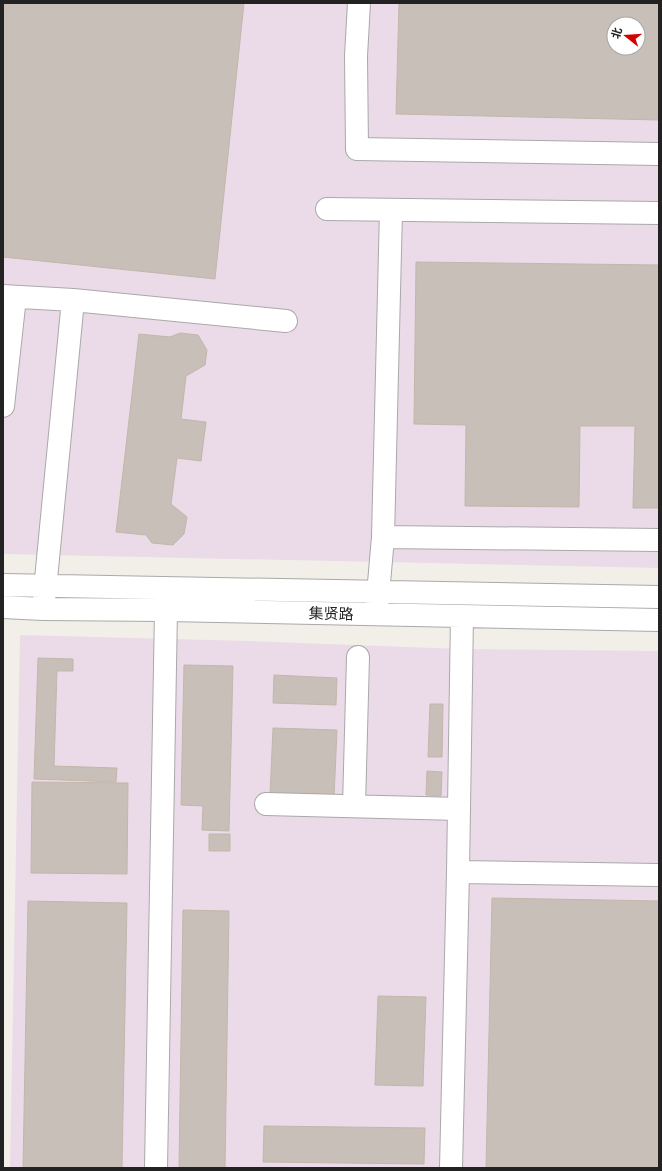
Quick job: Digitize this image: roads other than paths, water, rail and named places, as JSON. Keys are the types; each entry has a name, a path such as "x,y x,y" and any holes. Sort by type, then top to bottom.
{"street":[{"path":"359,3 356,56 357,149 659,154"},
{"path":"327,209 659,213"},
{"path":"376,615 383,537 391,210"},
{"path":"3,406 9,296 73,300 286,321"},
{"path":"43,609 73,300"},
{"path":"383,537 659,540"},
{"name":"集贤路","path":"3,585 659,597"},
{"name":"集贤路","path":"3,607 43,609 659,620"},
{"path":"156,1168 166,610"},
{"path":"451,1168 462,616"},
{"path":"354,806 358,656"},
{"path":"266,804 459,809"},
{"path":"458,872 659,875"}]}
